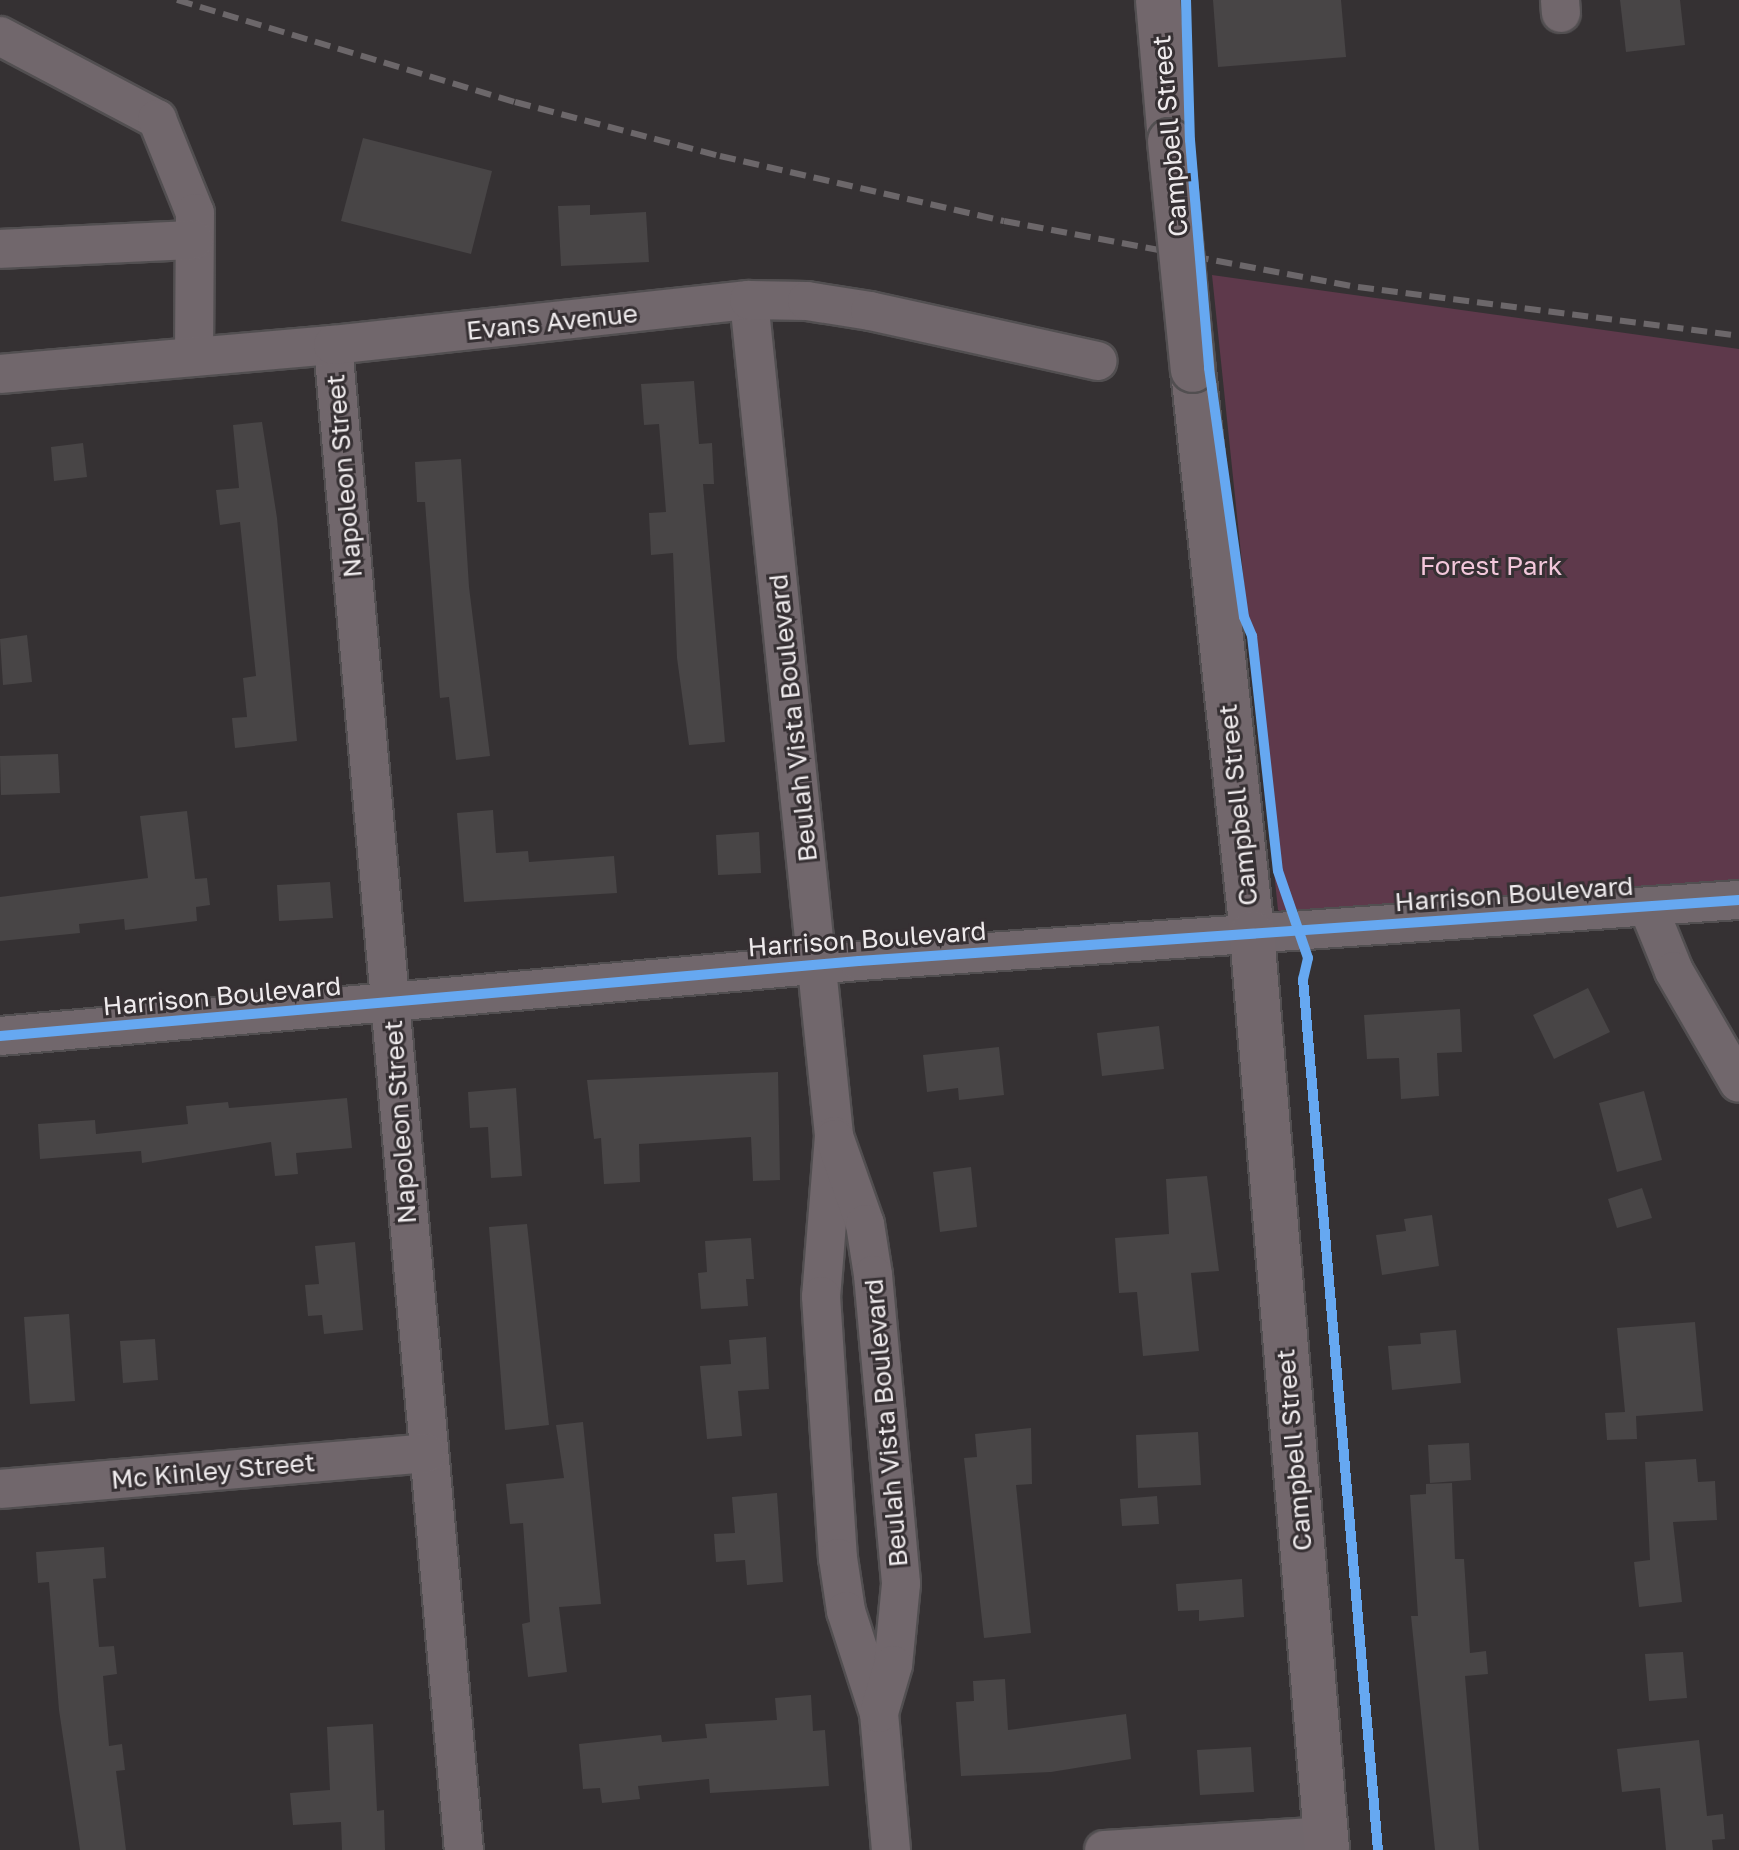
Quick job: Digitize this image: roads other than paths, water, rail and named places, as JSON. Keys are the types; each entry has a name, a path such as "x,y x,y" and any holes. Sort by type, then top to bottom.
{"main road":[{"name":"Campbell Street","path":"1158,0 1252,933 1326,1843"}],"street":[{"path":"0,36 157,119 195,213 194,357"},
{"path":"0,249 194,240"},
{"name":"Evans Avenue","path":"0,374 333,345 749,300 807,301 870,311 1098,361"},
{"name":"Beulah Vista Boulevard","path":"749,300 820,964 834,1136 822,1232 823,1375 846,1611 879,1713 891,1850"},
{"name":"Napoleon Street","path":"333,345 426,1453 464,1850"},
{"name":"Harrison Boulevard","path":"0,1036 820,964 1739,900"},
{"path":"1648,907 1674,971 1739,1083"},
{"name":"Beulah Vista Boulevard","path":"834,1136 865,1224 873,1275 901,1584 893,1665 879,1713"},
{"name":"Mc Kinley Street","path":"0,1489 426,1453"},
{"path":"1104,1850 1326,1843"}],"railway":[{"path":"177,0 515,102 720,156 1004,221 1358,287 1739,336"}],"park label":[{"name":"Forest Park","path":"1491,566"}]}
